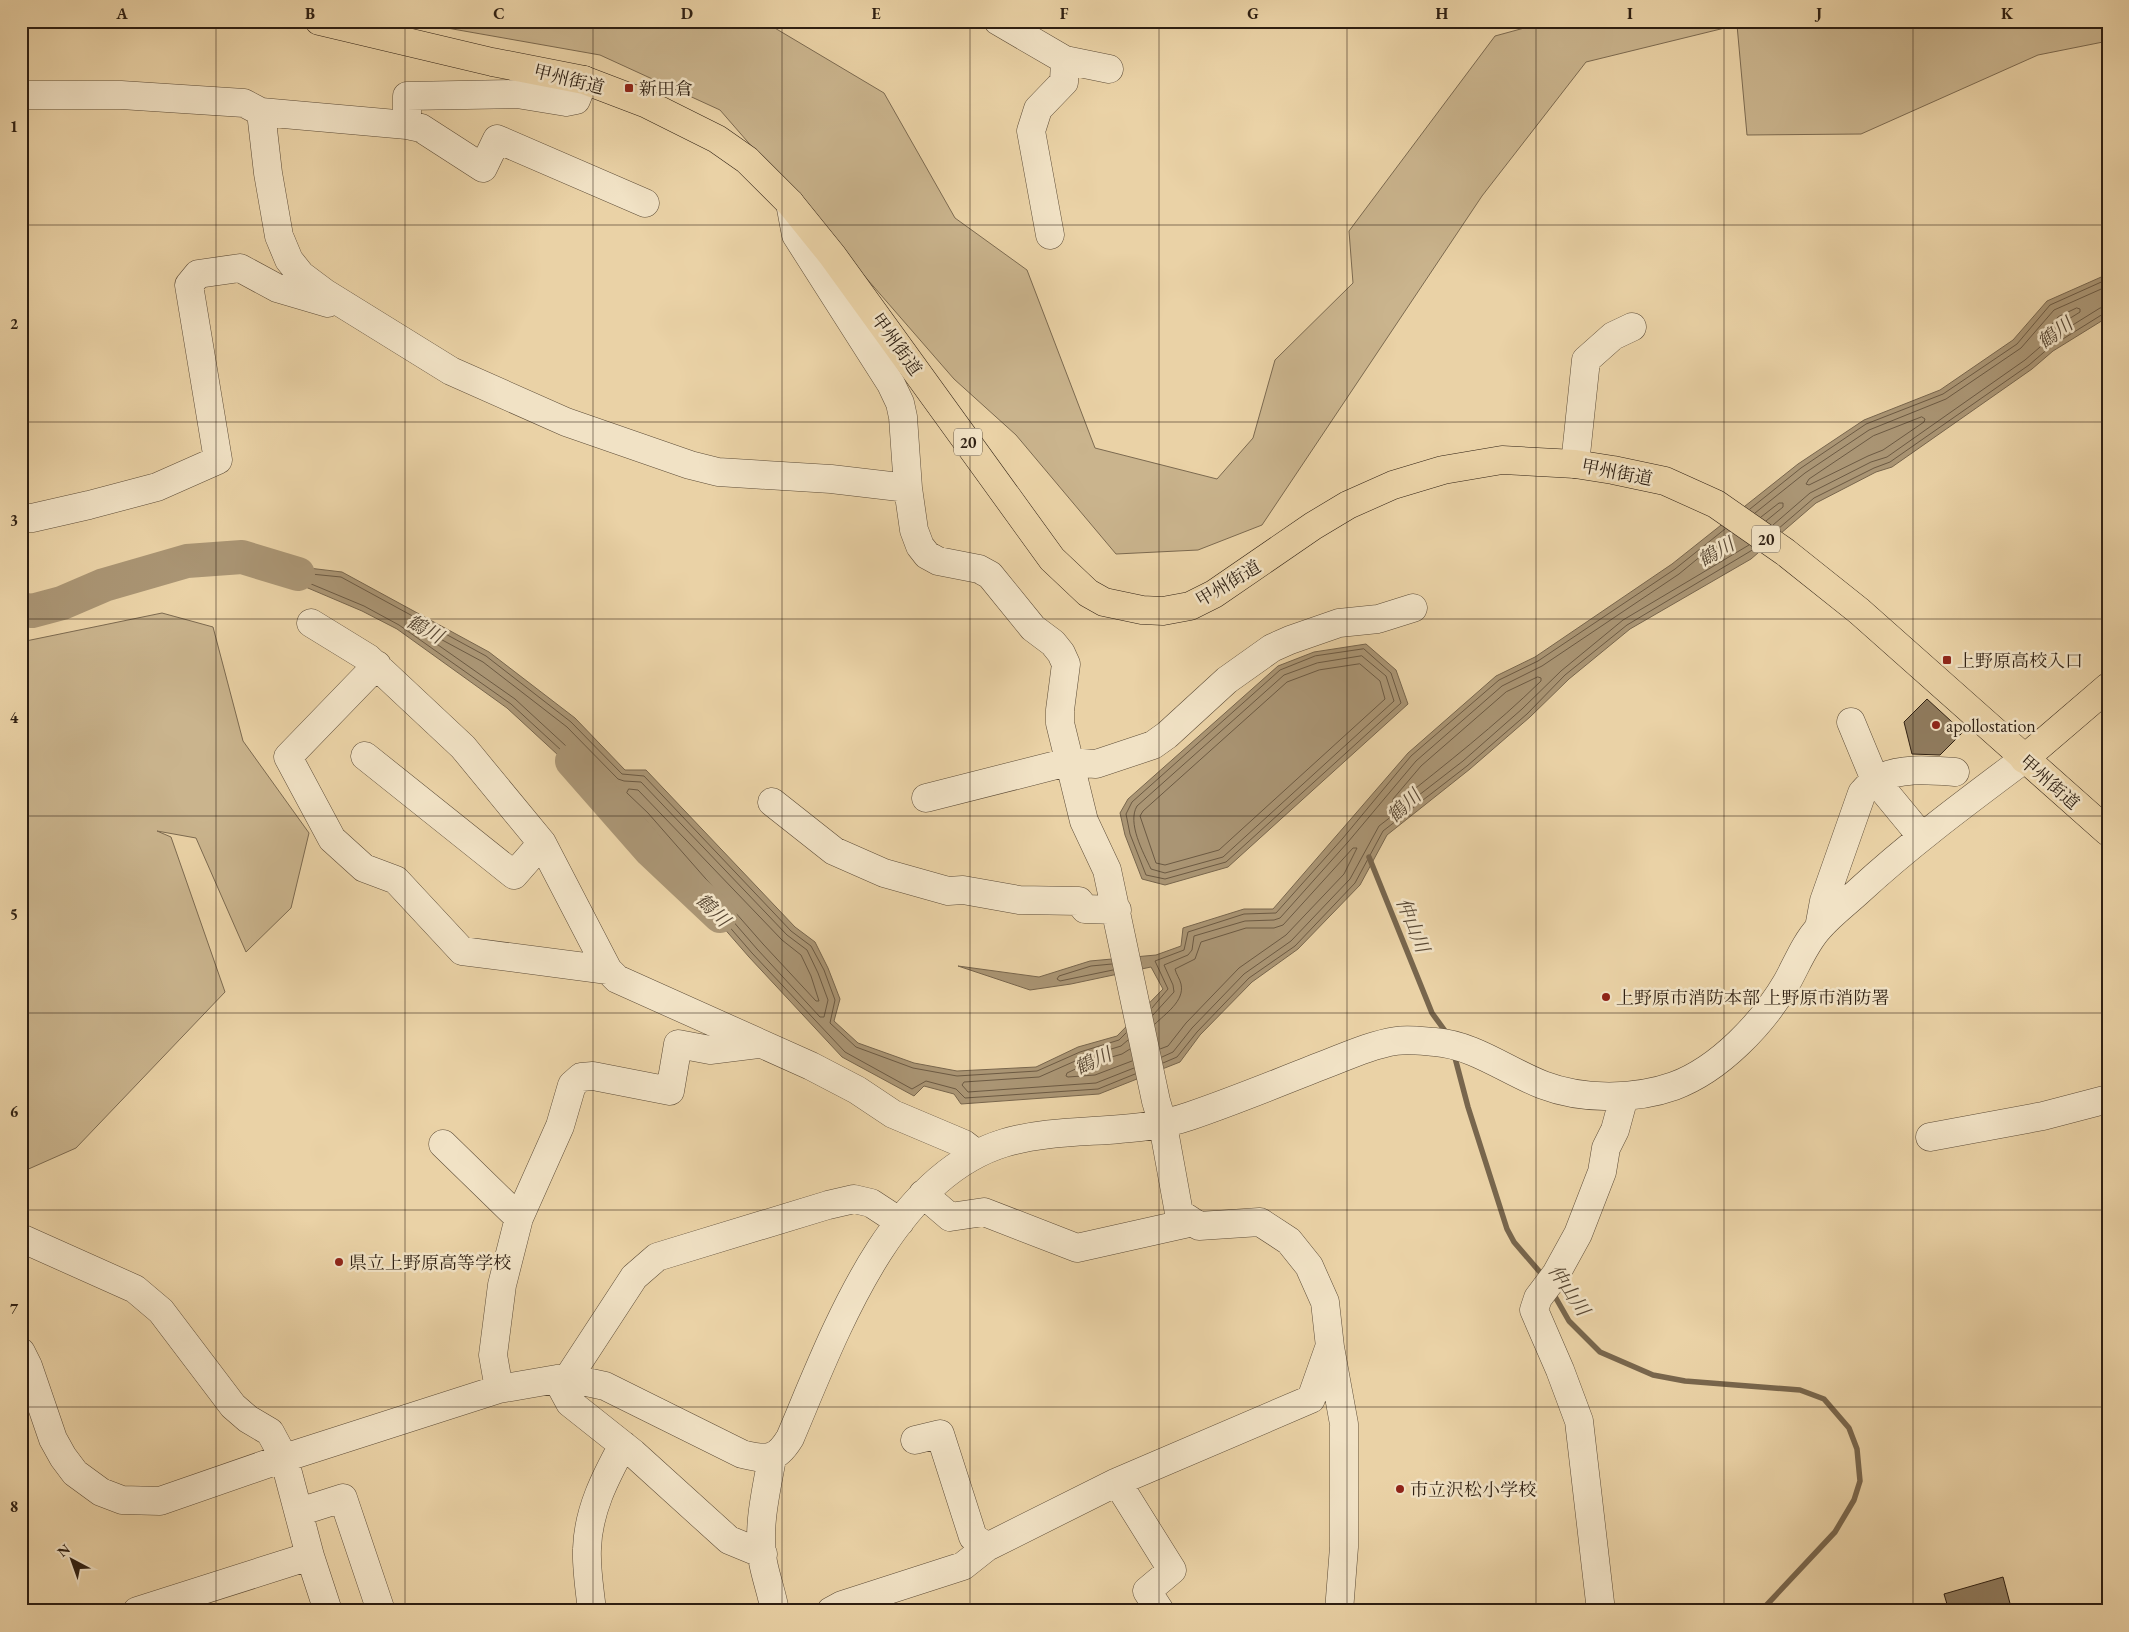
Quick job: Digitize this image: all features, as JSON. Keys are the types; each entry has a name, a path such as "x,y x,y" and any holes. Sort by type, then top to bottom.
{"main road":[{"name":"甲州街道","path":"319,21 492,62 584,80 647,104 717,139 747,160 790,203 832,255 1052,559 1088,593 1104,602 1142,610 1163,610 1190,606 1238,580 1313,526 1348,506 1393,486 1443,470 1502,460 1575,464 1613,470 1665,482 1716,504 1786,552 1859,611 2108,832"},
{"path":"2024,758 2108,687"}],"street":[{"path":"998,21 1065,60 1109,69"},
{"path":"1050,234 1031,131 1038,109 1064,82 1065,60"},
{"path":"407,124 407,96 517,94 566,102 576,100 584,80"},
{"path":"21,95 121,95 244,103 261,112 407,124 422,128 483,168 497,139 645,203"},
{"path":"261,112 268,173 279,236 289,260 301,275 314,284 451,371 566,422 690,465 718,472 831,479 908,488"},
{"path":"790,203 796,235 886,376 900,403 903,417 908,488 914,530 920,546 927,555 938,561 979,570 990,575 1032,628 1053,643 1061,653 1066,664 1060,723 1068,762 1084,821 1107,870 1117,910 1179,1213 1198,1226 1260,1222 1288,1241 1310,1266 1326,1302 1330,1347 1344,1424 1344,1547 1339,1611"},
{"path":"21,518 32,518 157,487 218,460 189,285 198,274 240,268 277,288 356,311"},
{"path":"1575,464 1586,360 1613,336 1632,327"},
{"path":"926,798 1068,762 1096,764 1153,745 1167,735 1234,675 1272,648 1339,623 1378,619 1413,608"},
{"path":"311,624 377,665 464,747 542,844 608,970 617,979 758,1044 811,1066 858,1090 893,1114 957,1141 977,1154"},
{"path":"377,665 288,757 332,839 364,868 396,880 462,951 608,970"},
{"path":"1851,722 1875,780 1922,837"},
{"path":"365,756 514,875 542,844"},
{"path":"21,1352 53,1439 63,1457 75,1473 108,1495 122,1500 160,1501 284,1458 499,1389 562,1378 604,1386 742,1454 760,1458 772,1458 783,1450 790,1438 846,1308 864,1276 900,1222 940,1177 977,1154 1004,1143 1036,1136 1232,1101 1376,1046 1397,1041 1414,1040 1445,1043 1475,1052 1546,1086 1581,1094 1624,1097 1673,1086 1705,1071 1733,1048 1774,1004 1808,942 1819,928 1883,869 2024,758"},
{"path":"1819,928 1824,901 1862,794 1875,780 1908,772 1927,770 1955,772"},
{"path":"772,802 834,852 884,872 948,892 963,890 1019,900 1078,901 1085,909 1117,910"},
{"path":"499,1389 493,1355 502,1285 519,1218 560,1126 572,1085 582,1077 593,1076 670,1091 678,1044 710,1050 758,1044"},
{"path":"1601,1611 1579,1420 1534,1310 1538,1298 1556,1274 1578,1234 1602,1172 1606,1148 1615,1130 1624,1097"},
{"path":"1930,1136 2043,1116 2108,1099"},
{"path":"443,1144 519,1218"},
{"path":"923,1194 950,1217 984,1212 1077,1248 1193,1222"},
{"path":"562,1378 634,1277 658,1257 828,1205 854,1199 871,1203 900,1222"},
{"path":"21,1238 135,1289 161,1311 234,1406 248,1418 270,1432 284,1458 310,1556 328,1611"},
{"path":"831,1611 842,1605 963,1566 987,1547 1117,1482 1311,1399 1330,1347"},
{"path":"562,1378 570,1403 623,1445 729,1540 763,1554"},
{"path":"915,1440 940,1434 973,1538 987,1547"},
{"path":"592,1611 587,1550 593,1510 606,1476 623,1445"},
{"path":"772,1458 764,1503 762,1528 763,1554 775,1611"},
{"path":"1117,1482 1172,1570 1147,1591 1160,1611"},
{"path":"299,1512 343,1498 381,1611"},
{"path":"137,1611 310,1556"}],"shaded area":[{"path":"428,21 763,21 884,93 955,218 1027,270 1095,448 1217,479 1253,438 1275,360 1353,283 1349,231 1495,36 1550,21 2108,21 2108,41 2038,55 1861,134 1747,135 1737,25 1586,62 1482,196 1262,525 1198,550 1116,554 1016,435 954,379 720,110 600,55 430,25"},
{"path":"162,613 213,627 243,741 309,833 291,908 246,952 196,838 157,831 171,837 225,992 76,1148 24,1171 21,1169 21,642"}],"water":[{"path":"2108,274 2108,317 2053,351 2032,369 1892,467 1876,472 1816,503 1751,559 1630,629 1569,679 1530,717 1470,769 1387,835 1360,885 1298,949 1252,982 1200,1035 1180,1062 1099,1094 961,1104 954,1094 924,1086 914,1096 842,1057 749,957 634,825 507,708 397,629 362,611 242,560 342,572 489,652 575,718 625,770 646,770 795,927 815,942 840,999 834,1021 858,1043 914,1063 957,1071 1036,1067 1078,1047 1117,1036 1163,989 1151,967 1071,984 1030,990 958,966 1039,977 1090,961 1156,955 1181,946 1183,928 1244,909 1273,909 1408,753 1496,676 1535,657 1672,564 1798,464 1864,420 1940,390 2013,340 2047,301"},
{"path":"1366,644 1396,670 1408,704 1228,867 1165,885 1142,879 1125,835 1120,813 1128,799 1278,666 1314,652"}],"building":[{"path":"1927,699 1963,732 1940,755 1912,754 1904,722"},
{"path":"2003,1577 2012,1611 1949,1611 1944,1594"}],"waterway":[{"name":"鶴川","path":"21,609 32,611 62,603 104,585 187,561 242,557 298,574"},
{"name":"鶴川","path":"572,761 651,851 720,916"},
{"name":"仲山川","path":"1369,857 1432,1013 1448,1035"},
{"name":"仲山川","path":"1454,1054 1468,1107 1507,1229 1514,1242 1545,1278"},
{"name":"仲山川","path":"1553,1293 1569,1321 1600,1352 1653,1375 1685,1381 1800,1390 1824,1399 1849,1428 1857,1449 1860,1481 1854,1500 1835,1532 1761,1611"}],"place":[{"name":"新田倉","path":"629,88"},
{"name":"上野原高校入口","path":"1947,660"},
{"name":"apollostation","path":"1936,725"},
{"name":"上野原市消防本部 上野原市消防署","path":"1606,997"},
{"name":"県立上野原高等学校","path":"339,1262"},
{"name":"市立沢松小学校","path":"1400,1489"}]}
